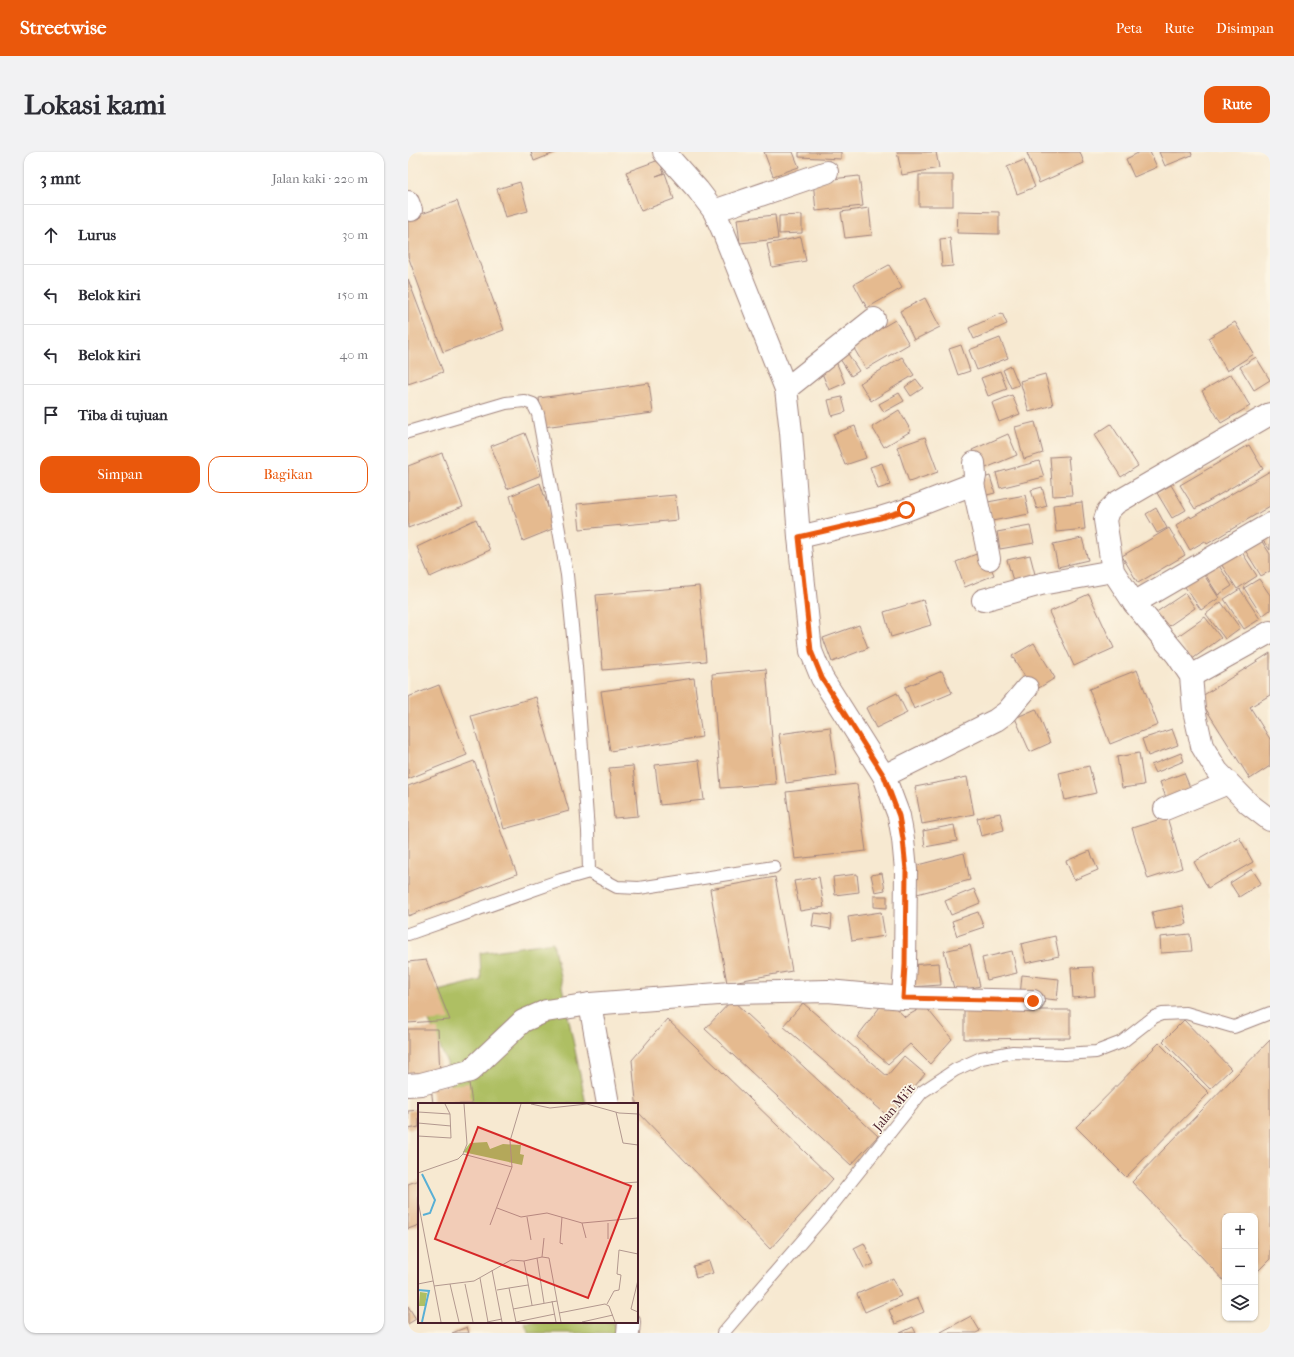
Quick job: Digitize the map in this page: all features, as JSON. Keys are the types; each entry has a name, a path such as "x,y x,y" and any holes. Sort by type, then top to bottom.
{"street":[{"path":"664,152 698,190 714,211 786,388 811,651 822,678 884,776 899,816 904,846 906,878 903,998"},
{"path":"714,211 827,172"},
{"path":"786,388 874,319"},
{"path":"1270,414 1116,503 1108,511 1105,520 1113,571 1134,603 1177,655 1191,676 1194,710 1202,746 1217,771 1228,783 1249,804 1270,820"},
{"path":"974,463 975,476 973,484 989,559"},
{"path":"799,537 880,518 906,510 973,484"},
{"path":"1134,603 1270,524"},
{"path":"984,600 1041,584 1113,571"},
{"path":"1191,676 1270,632"},
{"path":"884,776 996,720 1007,712 1027,688"},
{"path":"1165,809 1228,783"},
{"path":"408,1085 421,1084 470,1071 523,1021 546,1011 590,1004 739,993 828,991 903,998 1033,1001"},
{"path":"590,1004 608,1103"},
{"path":"628,1333 629,1323"}],"lane":[{"path":"408,432 506,403 524,401 533,404 538,414 567,575 577,675 588,831 589,872"},
{"path":"408,934 561,880 589,872 617,887 639,888 774,867"},
{"name":"Jalan Mi'it","path":"722,1333 822,1218 922,1092 955,1070 981,1058 1013,1052 1064,1054 1096,1052 1122,1042 1154,1017 1162,1014 1186,1013 1234,1027 1270,1012"}],"green space":[{"path":"553,942 586,1103 453,1103 447,1063 418,996 481,980 480,953"},
{"path":"524,1323 614,1323 615,1333 529,1333"}],"building":[{"path":"531,152 557,152 534,161"},
{"path":"764,152 793,152 799,167 773,176"},
{"path":"799,152 841,152 841,159 799,157"},
{"path":"897,152 936,152 939,168 902,175"},
{"path":"1080,152 1084,163 1039,183 1027,153"},
{"path":"1140,152 1150,152 1157,167 1134,177 1126,159"},
{"path":"1159,152 1191,152 1192,155 1165,166"},
{"path":"659,160 664,173 656,176 665,173 674,199 641,211 626,172"},
{"path":"1024,160 1035,187 1017,194 1007,167"},
{"path":"919,175 953,175 953,206 919,206"},
{"path":"859,176 863,206 816,211 813,181"},
{"path":"520,182 528,211 505,217 497,189"},
{"path":"457,201 504,330 443,352 408,256 408,219"},
{"path":"869,208 872,235 845,238 841,212"},
{"path":"958,211 999,212 999,234 957,233"},
{"path":"775,215 778,239 740,243 737,219"},
{"path":"802,215 802,233 779,234 779,216"},
{"path":"801,237 806,261 772,267 767,244"},
{"path":"950,238 953,266 942,267 940,239"},
{"path":"889,265 902,288 867,308 854,284"},
{"path":"408,279 443,372 408,384"},
{"path":"925,298 940,327 914,340 900,311"},
{"path":"1002,313 1007,324 974,339 969,328"},
{"path":"895,320 909,344 866,369 852,345"},
{"path":"1235,322 1254,354 1227,371 1208,338"},
{"path":"1000,338 1008,358 977,370 969,350"},
{"path":"961,345 970,371 958,375 949,349"},
{"path":"848,354 859,371 851,376 840,359"},
{"path":"902,357 914,375 871,401 860,383"},
{"path":"1256,357 1270,380 1254,390 1240,367"},
{"path":"835,359 845,383 829,390 819,366"},
{"path":"1011,366 1019,385 1011,388 1003,370"},
{"path":"1000,371 1007,389 988,396 981,378"},
{"path":"1045,374 1053,405 1029,412 1020,381"},
{"path":"1231,374 1250,406 1221,423 1202,391"},
{"path":"916,379 923,388 911,396 905,387"},
{"path":"649,383 653,413 543,427 539,398"},
{"path":"899,393 904,401 884,412 879,404"},
{"path":"1012,395 1020,414 999,422 992,403"},
{"path":"842,397 846,412 832,416 828,400"},
{"path":"899,410 911,431 884,447 872,427"},
{"path":"1035,422 1043,453 1024,459 1015,427"},
{"path":"1111,424 1138,466 1121,477 1094,435"},
{"path":"855,426 866,458 845,465 833,434"},
{"path":"525,433 541,475 507,489 491,446"},
{"path":"1008,434 1017,455 981,470 972,450"},
{"path":"925,437 938,472 909,482 897,447"},
{"path":"1249,445 1263,469 1195,509 1180,485"},
{"path":"442,453 463,507 408,528 408,466"},
{"path":"1068,456 1072,495 1053,496 1050,457"},
{"path":"1039,461 1044,477 1000,488 996,473"},
{"path":"882,463 890,485 878,489 870,467"},
{"path":"1270,471 1270,506 1207,544 1205,541 1190,550 1176,526 1190,516 1191,518"},
{"path":"990,476 995,493 979,497 974,481"},
{"path":"540,483 555,528 523,541 510,496"},
{"path":"1171,485 1186,510 1172,518 1157,493"},
{"path":"1042,487 1047,506 1037,509 1031,490"},
{"path":"675,495 678,520 580,529 577,504"},
{"path":"1025,495 1029,514 992,521 988,502"},
{"path":"1082,502 1085,529 1056,532 1053,505"},
{"path":"1156,508 1167,528 1157,533 1146,514"},
{"path":"476,519 490,550 430,577 417,547"},
{"path":"1030,526 1034,543 1000,549 997,532"},
{"path":"1169,528 1185,555 1138,583 1122,556"},
{"path":"1270,532 1270,550 1261,538"},
{"path":"1082,538 1088,560 1058,567 1053,544"},
{"path":"1261,540 1270,554 1270,571 1261,576 1245,550"},
{"path":"1238,546 1257,576 1237,589 1218,559"},
{"path":"984,551 994,575 965,587 956,562"},
{"path":"1030,555 1036,578 1014,584 1007,560"},
{"path":"1216,561 1232,586 1218,595 1202,569"},
{"path":"1202,572 1219,598 1201,610 1183,584"},
{"path":"1259,579 1270,595 1270,610 1262,616 1244,588"},
{"path":"699,586 706,661 603,670 596,595"},
{"path":"1240,589 1260,619 1244,629 1224,599"},
{"path":"1185,593 1195,608 1163,630 1152,615"},
{"path":"1089,594 1114,648 1074,666 1049,612"},
{"path":"923,600 931,625 891,637 884,612"},
{"path":"1221,602 1240,628 1225,639 1206,614"},
{"path":"1205,617 1221,638 1191,660 1175,638"},
{"path":"859,625 868,648 832,662 823,638"},
{"path":"1034,643 1055,678 1034,691 1012,656"},
{"path":"1270,653 1270,695 1250,707 1270,739 1270,766 1250,779 1199,698"},
{"path":"766,669 776,784 721,788 712,674"},
{"path":"1137,670 1158,725 1110,744 1089,689"},
{"path":"942,671 952,693 914,709 905,687"},
{"path":"694,678 702,737 610,751 601,691"},
{"path":"439,685 467,755 408,779 408,697"},
{"path":"897,693 907,713 876,728 866,708"},
{"path":"536,697 569,811 504,829 471,716"},
{"path":"1036,709 1050,743 1030,752 1015,718"},
{"path":"830,727 837,776 786,783 779,734"},
{"path":"1172,729 1178,745 1148,756 1142,739"},
{"path":"1139,753 1144,785 1122,788 1117,757"},
{"path":"1181,753 1184,761 1155,773 1151,765"},
{"path":"699,760 704,800 660,805 655,765"},
{"path":"474,761 517,874 408,916 408,786"},
{"path":"633,766 638,816 614,818 609,768"},
{"path":"1089,766 1096,793 1065,800 1059,773"},
{"path":"1184,773 1191,790 1167,800 1160,782"},
{"path":"967,777 974,814 922,824 915,787"},
{"path":"857,784 866,851 795,859 786,792"},
{"path":"1000,813 1004,830 981,836 977,818"},
{"path":"1167,817 1182,868 1148,879 1132,828"},
{"path":"954,825 957,841 925,847 923,831"},
{"path":"1239,837 1253,862 1208,888 1194,862"},
{"path":"1090,851 1098,870 1074,880 1066,861"},
{"path":"964,853 970,880 917,894 910,867"},
{"path":"1252,869 1261,883 1239,897 1230,883"},
{"path":"882,873 885,890 875,892 871,875"},
{"path":"857,874 859,892 835,895 833,877"},
{"path":"775,877 792,971 727,983 710,889"},
{"path":"819,877 824,907 800,911 794,881"},
{"path":"974,889 980,903 951,915 945,901"},
{"path":"874,896 887,896 887,908 874,907"},
{"path":"1183,906 1187,924 1156,930 1152,912"},
{"path":"881,912 885,936 852,941 848,917"},
{"path":"978,912 984,927 957,936 952,921"},
{"path":"814,913 832,915 831,929 812,926"},
{"path":"1190,934 1192,951 1161,953 1160,937"},
{"path":"1055,936 1059,956 1026,963 1021,944"},
{"path":"970,945 980,986 955,992 944,951"},
{"path":"1012,951 1017,973 987,980 982,958"},
{"path":"426,960 450,1020 408,1023 408,962"},
{"path":"939,963 941,985 910,987 908,965"},
{"path":"1093,967 1095,996 1073,998 1071,968"},
{"path":"1022,975 1059,979 1057,1000 1020,996"},
{"path":"886,999 905,1017 925,1006 952,1039 930,1064 910,1044 888,1064 857,1037"},
{"path":"732,1000 878,1136 851,1165 705,1029"},
{"path":"803,1003 887,1076 904,1056 925,1074 889,1117 783,1026"},
{"path":"964,1010 1070,1010 1070,1038 964,1039"},
{"path":"667,1019 833,1179 770,1249 638,1112 632,1060"},
{"path":"1184,1020 1231,1069 1210,1089 1163,1041"},
{"path":"408,1029 438,1029 440,1076 408,1077"},
{"path":"1270,1040 1270,1259 1258,1271 1258,1213 1222,1213 1222,1279 1132,1182"},
{"path":"1159,1043 1209,1093 1126,1177 1076,1127"},
{"path":"469,1083 472,1103 433,1103 431,1087"},
{"path":"418,1110 418,1127 408,1129 408,1111"},
{"path":"418,1180 418,1225 408,1229 408,1184"},
{"path":"864,1243 874,1264 864,1268 854,1248"},
{"path":"709,1261 713,1273 696,1278 693,1266"},
{"path":"893,1278 901,1296 865,1312 857,1294"},
{"path":"918,1298 924,1312 895,1324 889,1310"},
{"path":"408,1306 416,1319 408,1324"},
{"path":"971,1316 980,1331 976,1333 941,1332"},
{"path":"467,1327 469,1333 452,1333"},
{"path":"913,1327 916,1333 900,1333"}],"route":[{"path":"906,510 880,518 799,537 811,651 822,678 854,731 884,776 899,816 906,870 905,965 903,998 1033,1001"}]}
